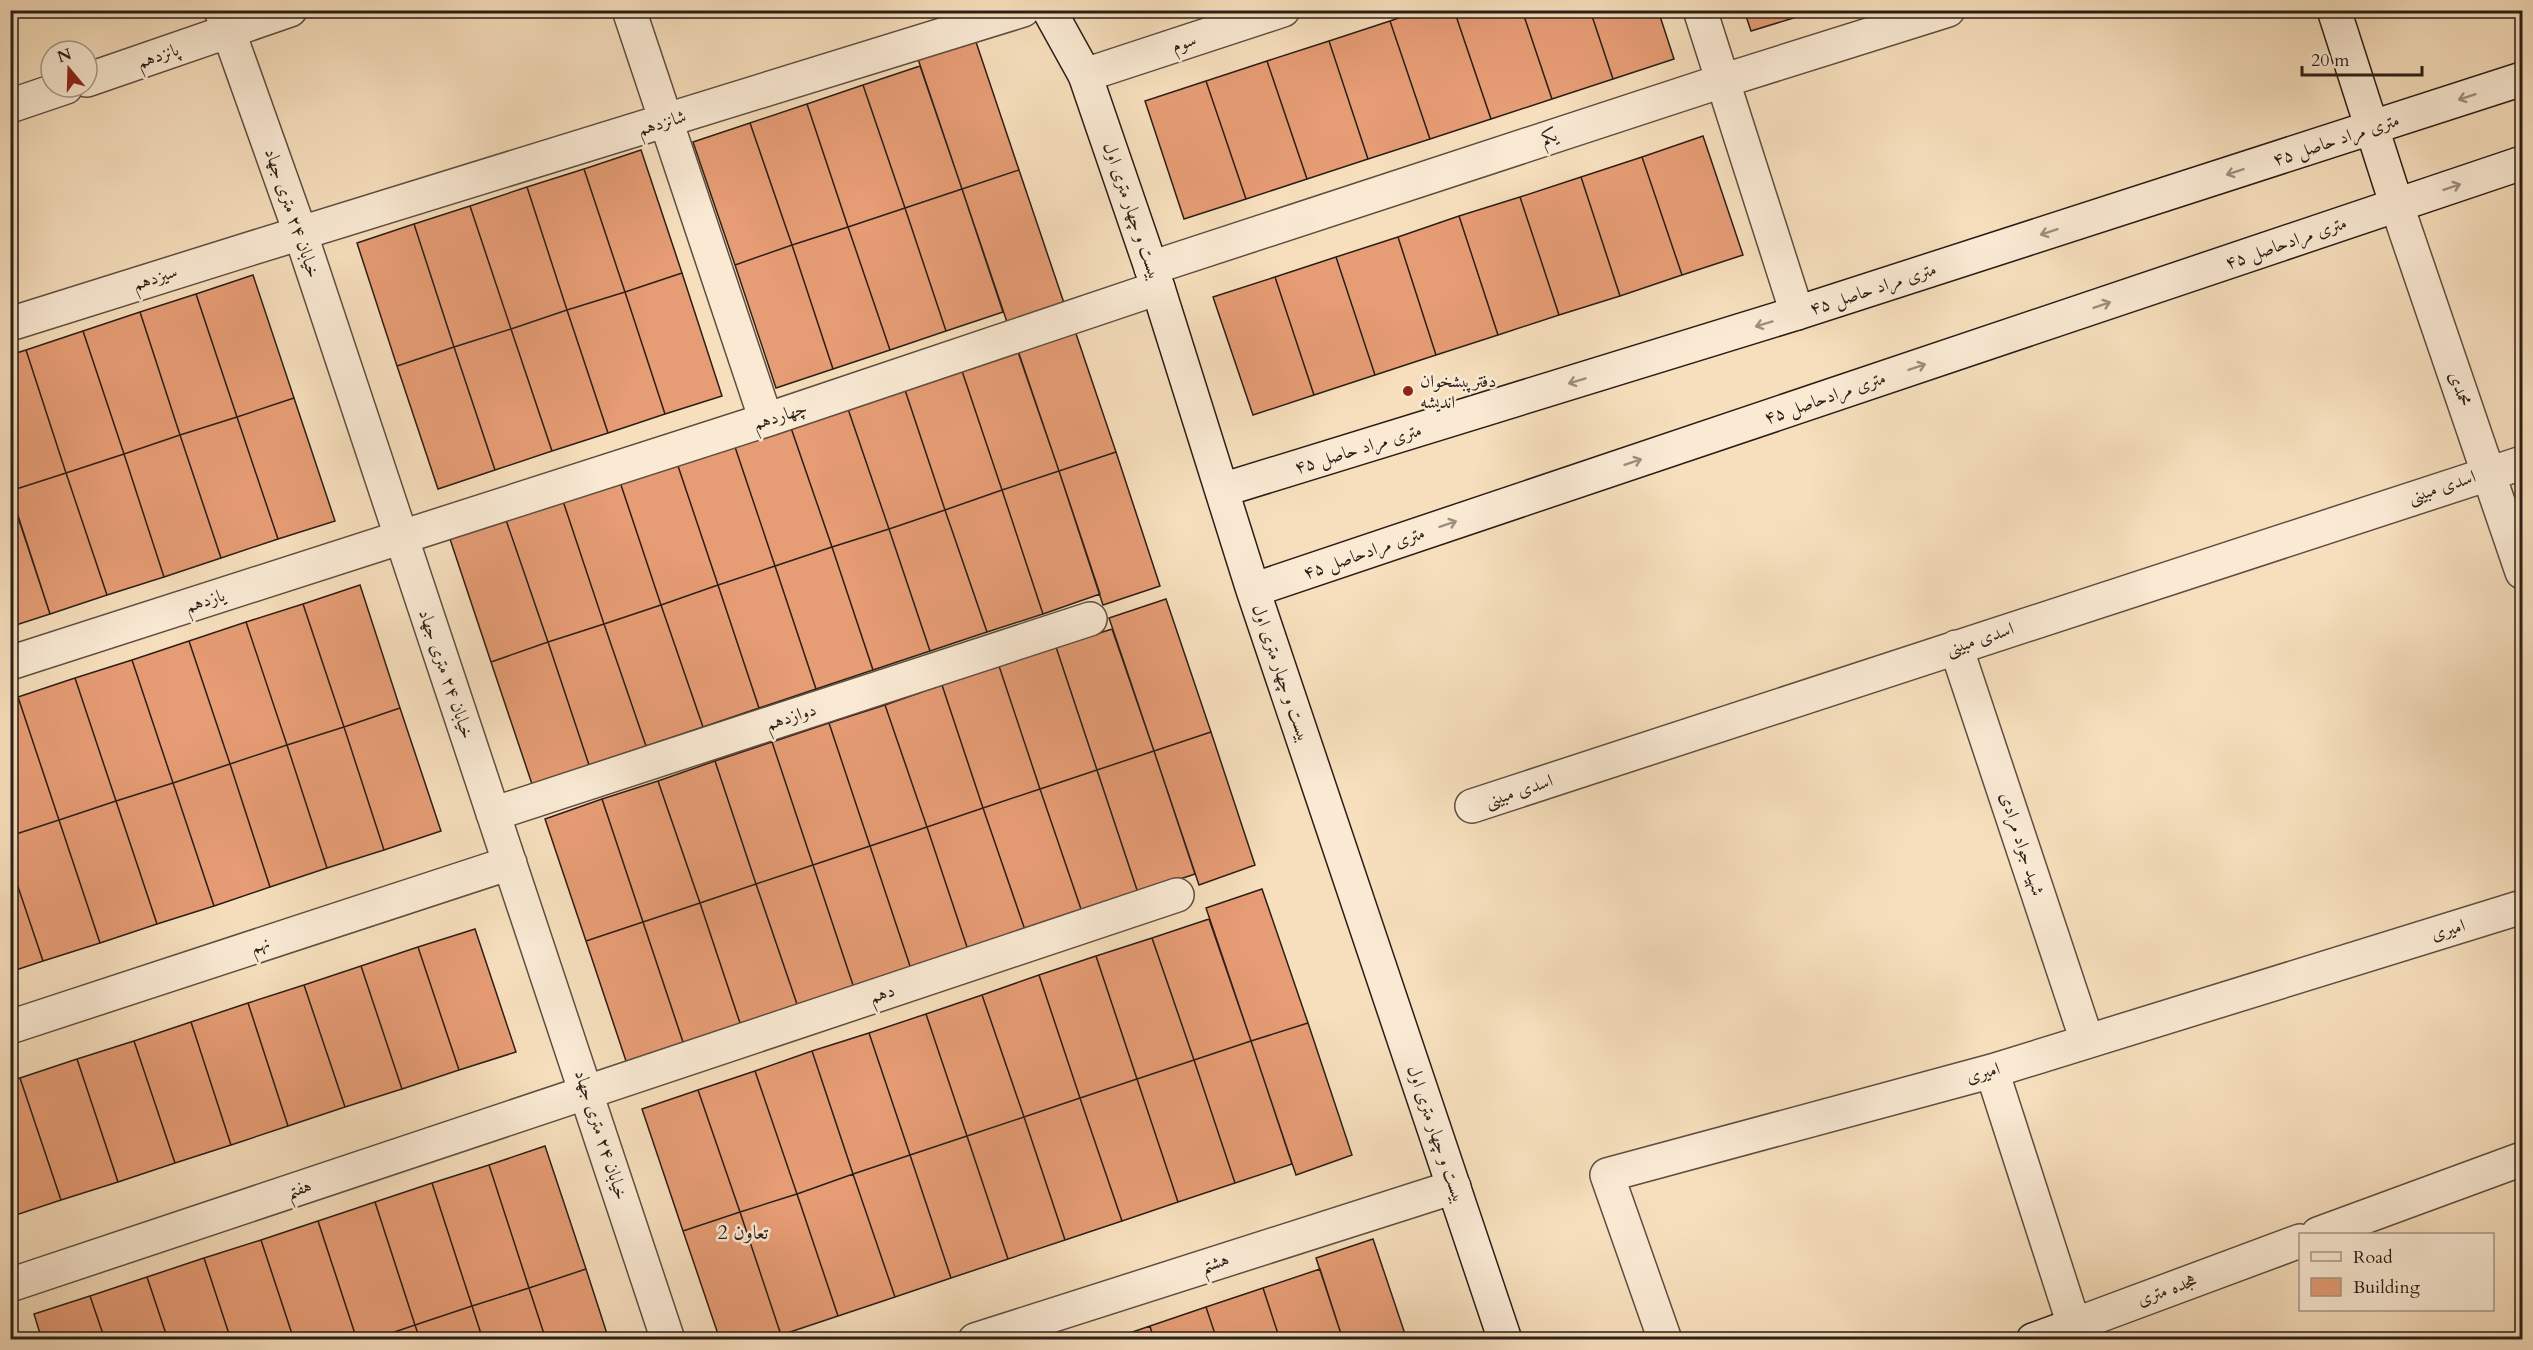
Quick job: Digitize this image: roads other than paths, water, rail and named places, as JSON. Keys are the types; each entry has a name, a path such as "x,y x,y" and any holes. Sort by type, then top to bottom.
{"street":[{"name":"پانزدهم","path":"99,75 225,21 290,10"},
{"path":"629,10 766,420"},
{"name":"شانزدهم","path":"300,232 666,122 1023,10"},
{"name":"بیست و چهار متری اول","path":"1049,10 1085,75 1154,278 1253,590 1506,1340"},
{"name":"سوم","path":"1085,75 1283,10"},
{"path":"1700,10 1797,314"},
{"name":"یکم","path":"1154,278 1722,81 1948,10"},
{"name":"محمدی","path":"2334,10 2370,129 2523,572"},
{"name":"خیابان ۲۴ متری جهاد","path":"225,21 300,232 400,539 587,1092 668,1340"},
{"name":"۴۵ متری مراد حاصل","path":"1222,490 1797,314 2523,79"},
{"path":"10,106 39,96"},
{"path":"2397,206 2523,163"},
{"name":"۴۵ متری مرادحاصل","path":"1253,590 2397,206"},
{"name":"سیزدهم","path":"10,324 300,232"},
{"name":"چهاردهم","path":"400,539 766,420 1154,278"},
{"name":"اسدی مبینی","path":"1472,806 2488,472 2523,463"},
{"name":"یازدهم","path":"10,663 400,539"},
{"name":"دوازدهم","path":"493,814 1090,619"},
{"name":"شهید جواد مرادی","path":"1956,647 2087,1041"},
{"name":"نهم","path":"10,1027 510,863"},
{"name":"دهم","path":"587,1092 1177,895"},
{"name":"امیری","path":"1665,1340 1607,1175 1992,1071 2523,907"},
{"path":"1992,1071 2076,1332"},
{"name":"هفتم","path":"10,1286 587,1092"},
{"path":"2321,1233 2523,1159"},
{"name":"هشتم","path":"975,1340 1454,1187"},
{"name":"هجده متری","path":"2033,1340 2076,1332 2299,1242"}],"place":[{"name":"دفترپبشخوان اندیشه","path":"1408,391"}],"district":[{"name":"تعاون 2","path":"743,1232"}]}
